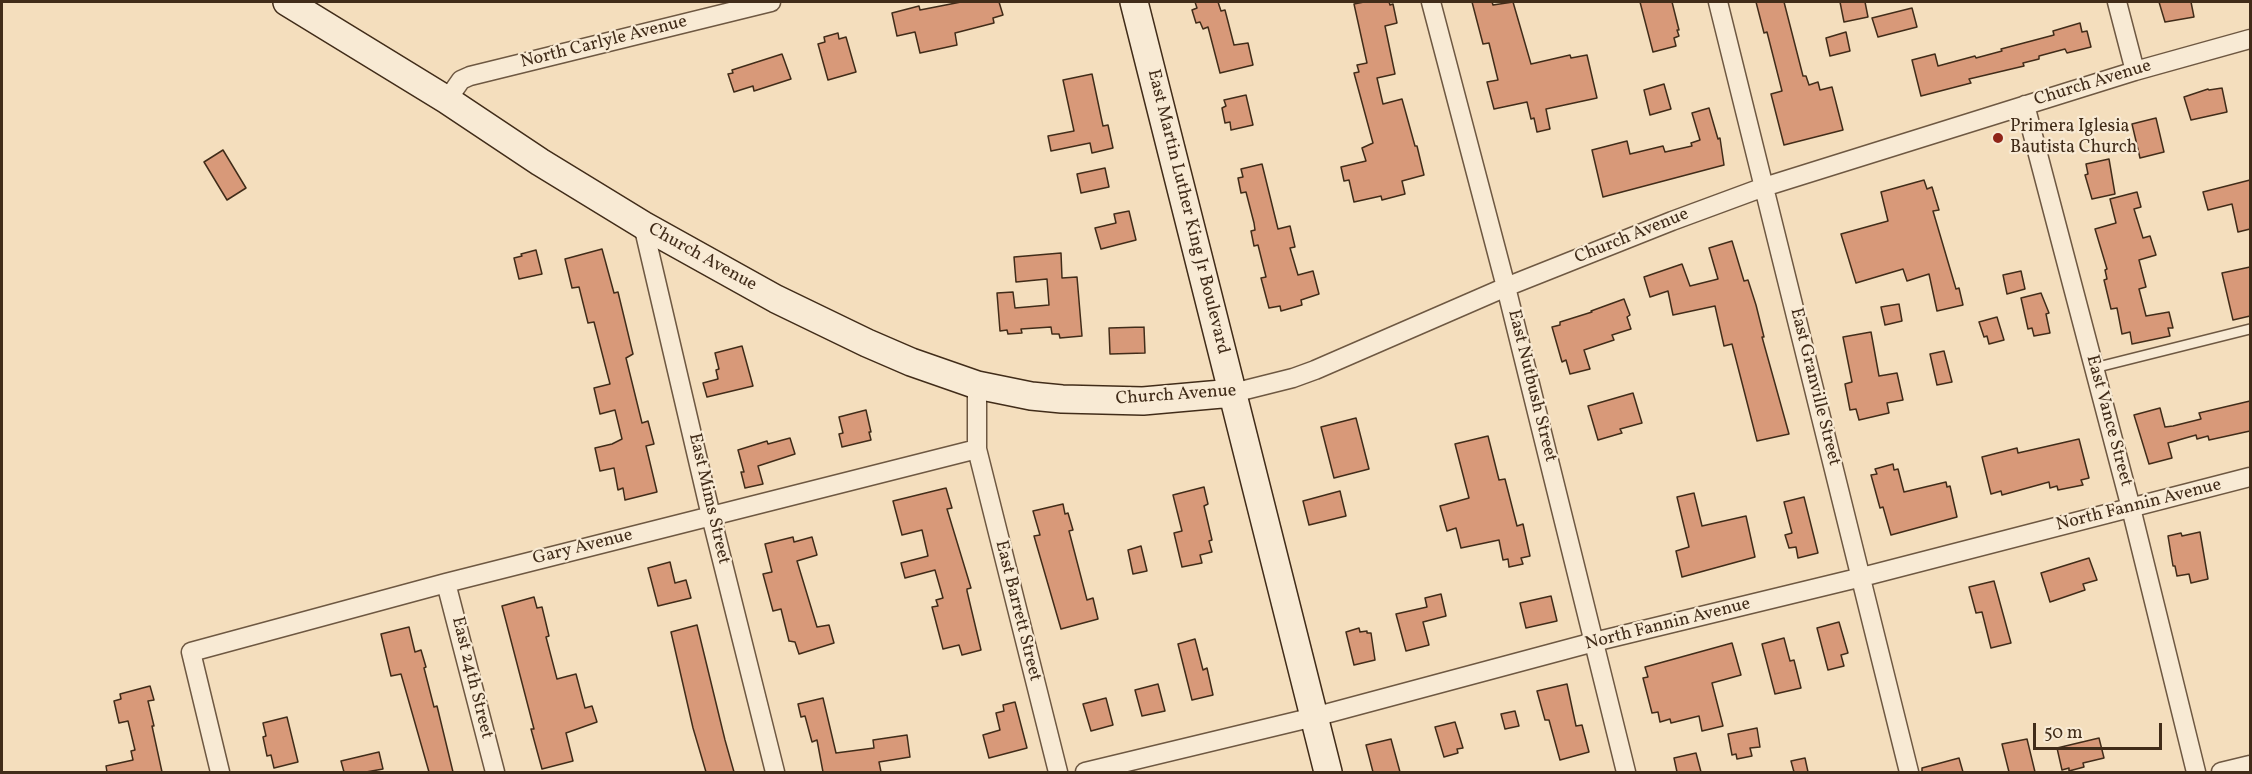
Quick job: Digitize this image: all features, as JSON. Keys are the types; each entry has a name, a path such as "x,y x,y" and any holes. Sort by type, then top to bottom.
{"main road":[{"name":"Church Avenue","path":"287,2 447,100 540,162 643,225 776,299 867,344 977,385 1031,396 1143,401 1233,393"},
{"name":"East Martin Luther King Jr Boulevard","path":"1134,2 1328,772"}],"street":[{"name":"North Carlyle Avenue","path":"447,100 461,80 470,76 771,2"},
{"name":"East Nutbush Street","path":"1431,2 1506,287 1626,772"},
{"name":"East Granville Street","path":"1718,2 1909,772"},
{"path":"2117,2 2135,71"},
{"name":"Church Avenue","path":"1233,393 1315,370 1506,287 1764,187 2135,71 2250,39"},
{"name":"East Vance Street","path":"2025,105 2131,508 2196,772"},
{"name":"East Mims Street","path":"643,225 711,516 775,772"},
{"name":"East Barrett Street","path":"977,385 977,449 1058,772"},
{"name":"Gary Avenue","path":"220,772 191,652 446,583 977,449"},
{"name":"North Fannin Avenue","path":"1085,772 1314,717 1594,642 1862,577 2250,477"},
{"name":"East 24th Street","path":"446,583 495,772"},
{"path":"2221,772 2250,765"}],"lane":[{"path":"2094,368 2250,329"}],"building":[{"path":"961,2 999,2 1003,15 993,18 994,23 955,33 957,45 920,53 915,32 897,36 892,13 919,6 920,10"},
{"path":"1195,2 1218,2 1221,11 1225,10 1234,45 1248,43 1253,65 1220,73 1208,27 1203,29 1200,22 1196,23 1192,10 1197,8"},
{"path":"1364,2 1393,4 1397,23 1385,26 1395,74 1377,78 1383,104 1402,99 1424,175 1402,181 1405,194 1382,200 1381,196 1354,202 1349,180 1344,181 1341,167 1366,161 1362,148 1373,143 1354,73 1359,72 1357,65 1367,63 1354,4"},
{"path":"1472,2 1492,2 1493,5 1513,2 1531,64 1570,55 1571,58 1587,55 1597,98 1546,109 1550,129 1537,132 1527,102 1494,109 1487,82 1498,80 1489,43 1483,44"},
{"path":"1640,2 1672,2 1679,30 1677,30 1679,36 1674,38 1676,46 1653,52"},
{"path":"1756,2 1784,2 1803,76 1806,76 1809,85 1818,82 1820,90 1832,87 1843,130 1784,145 1771,94 1782,91 1767,32 1764,33"},
{"path":"1840,2 1865,2 1868,17 1844,22"},
{"path":"2159,2 2191,2 2194,17 2165,22"},
{"path":"1912,8 1917,27 1878,37 1872,18"},
{"path":"2080,23 2082,32 2087,31 2091,47 2067,53 2065,49 2039,56 2039,59 2023,63 2024,66 1969,79 1971,83 1921,96 1912,60 1935,54 1938,66 1975,56 1976,58 2054,35 2053,31"},
{"path":"1846,32 1850,51 1830,56 1826,38"},
{"path":"838,33 839,39 846,37 856,72 828,80 818,44 825,42 824,37"},
{"path":"782,54 791,79 754,91 753,86 734,92 728,74 733,73 732,70"},
{"path":"1092,74 1103,126 1108,125 1113,148 1092,153 1090,143 1051,151 1048,136 1074,131 1063,80"},
{"path":"1664,84 1671,109 1650,115 1644,90"},
{"path":"2222,88 2227,112 2191,120 2184,97 2208,89"},
{"path":"1246,95 1253,125 1231,130 1230,122 1225,123 1222,108 1226,106 1224,100"},
{"path":"1709,108 1718,139 1720,138 1724,165 1603,197 1592,150 1627,141 1630,154 1663,146 1665,152 1692,146 1691,143 1700,140 1692,113"},
{"path":"2156,118 2164,152 2140,158 2132,124"},
{"path":"223,150 246,188 227,200 204,162"},
{"path":"2109,159 2115,194 2092,199 2085,175 2088,174 2086,164"},
{"path":"1262,164 1278,229 1290,226 1295,247 1290,248 1298,275 1313,271 1319,294 1301,300 1302,305 1281,311 1280,306 1269,308 1261,278 1266,277 1258,245 1254,246 1251,231 1255,230 1254,223 1246,192 1241,193 1238,178 1243,177 1241,169"},
{"path":"1105,168 1109,187 1081,193 1077,174"},
{"path":"1924,180 1927,189 1932,187 1939,210 1933,211 1956,289 1959,288 1963,305 1937,311 1929,274 1907,281 1903,269 1856,283 1841,234 1888,221 1881,192"},
{"path":"2250,180 2250,229 2238,232 2232,204 2208,210 2203,192"},
{"path":"2137,192 2141,207 2134,209 2143,238 2150,236 2156,255 2139,260 2146,287 2139,289 2146,316 2169,312 2173,328 2168,328 2170,336 2132,344 2130,332 2122,334 2117,308 2111,309 2104,280 2107,279 2105,270 2107,269 2095,229 2116,223 2110,199"},
{"path":"1129,211 1136,240 1101,249 1095,228 1116,223 1114,214"},
{"path":"1732,241 1744,281 1748,280 1756,305 1764,337 1762,337 1789,434 1757,441 1732,344 1724,346 1715,306 1673,315 1668,291 1650,297 1644,277 1682,264 1690,286 1718,279 1709,248"},
{"path":"602,249 614,293 618,292 633,354 626,358 642,423 648,421 654,444 646,446 657,492 625,500 623,488 618,490 614,468 600,471 595,448 622,439 615,410 600,414 594,388 610,384 594,322 588,323 579,287 572,288 565,259"},
{"path":"536,250 542,274 519,279 514,258"},
{"path":"1061,253 1062,278 1077,277 1082,336 1060,338 1059,334 1052,334 1051,327 1021,329 1022,333 1008,334 1007,330 1000,331 997,293 1013,292 1015,308 1049,305 1047,279 1016,282 1014,257"},
{"path":"2250,267 2250,316 2233,320 2222,273"},
{"path":"2021,271 2025,289 2007,294 2003,275"},
{"path":"2041,293 2049,313 2046,314 2050,333 2034,336 2032,328 2028,329 2021,298"},
{"path":"1624,299 1630,315 1627,317 1631,329 1612,335 1614,340 1584,350 1590,369 1570,374 1566,360 1562,362 1552,327"},
{"path":"1899,304 1902,321 1885,325 1881,307"},
{"path":"1997,317 2004,340 1989,344 1979,322"},
{"path":"1144,327 1145,353 1110,354 1109,328"},
{"path":"1871,332 1879,376 1897,373 1903,400 1887,403 1889,413 1859,420 1856,409 1850,410 1845,384 1852,382 1843,337"},
{"path":"742,346 753,386 707,397 703,383 718,379 716,370 719,369 715,353"},
{"path":"1944,351 1952,382 1937,385 1930,354"},
{"path":"1633,393 1642,423 1620,429 1622,433 1598,440 1588,406"},
{"path":"2250,401 2250,431 2209,440 2208,436 2197,439 2196,435 2168,443 2172,458 2149,464 2134,415 2160,408 2165,427 2201,419 2199,413"},
{"path":"866,410 871,440 842,447 839,434 843,433 839,417"},
{"path":"1356,418 1369,469 1334,478 1321,427"},
{"path":"1488,436 1499,480 1505,479 1517,526 1523,524 1530,556 1521,558 1523,564 1509,567 1508,559 1503,560 1499,540 1461,548 1456,528 1447,531 1440,506 1469,498 1455,444"},
{"path":"790,438 795,454 758,466 763,484 745,488 741,472 744,472 738,450 767,441 768,444"},
{"path":"2079,439 2089,478 2081,480 2083,485 2058,490 2057,486 2050,488 2049,482 2002,495 2001,491 1991,494 1982,457 2017,448 2018,453"},
{"path":"1893,464 1894,470 1898,469 1904,492 1946,482 1947,487 1950,486 1957,517 1891,535 1883,507 1880,508 1871,475 1877,474 1875,469"},
{"path":"1204,487 1208,504 1204,506 1212,540 1209,541 1212,552 1200,555 1202,563 1182,567 1174,533 1182,531 1173,495"},
{"path":"946,488 952,508 947,509 971,588 967,591 981,650 962,655 959,645 943,649 932,607 938,606 936,600 943,598 935,570 905,578 901,563 928,556 922,530 902,535 893,501"},
{"path":"1340,491 1346,516 1309,525 1303,501"},
{"path":"1694,493 1702,526 1746,516 1755,557 1682,577 1676,551 1689,547 1677,497"},
{"path":"1804,497 1818,553 1798,558 1796,547 1789,548 1785,535 1792,533 1784,502"},
{"path":"1063,504 1073,530 1069,531 1087,600 1093,598 1098,619 1061,629 1034,536 1040,535 1033,511"},
{"path":"2200,532 2208,579 2191,583 2189,574 2177,576 2168,536"},
{"path":"793,537 794,542 812,537 817,555 797,561 817,627 829,625 834,643 799,654 795,642 789,641 781,609 773,611 763,574 772,572 765,544"},
{"path":"1141,546 1147,571 1133,574 1128,550"},
{"path":"2089,558 2097,580 2083,584 2085,590 2050,602 2041,573"},
{"path":"670,562 675,583 686,580 691,598 658,606 648,568"},
{"path":"1994,581 2011,643 1991,648 1982,612 1976,613 1969,587"},
{"path":"1441,594 1446,616 1423,622 1429,645 1406,651 1396,614 1427,607 1425,598"},
{"path":"1551,596 1557,621 1526,628 1520,603"},
{"path":"534,597 537,608 542,607 549,636 546,637 557,679 576,674 585,708 592,706 597,722 566,733 573,761 542,769 502,606"},
{"path":"1839,622 1848,653 1841,655 1844,666 1828,670 1817,628"},
{"path":"697,625 734,772 706,772 693,728 671,632"},
{"path":"409,627 415,652 421,650 434,707 437,706 453,772 429,772 401,674 391,676 381,634"},
{"path":"1359,628 1360,632 1371,633 1375,660 1354,665 1346,632"},
{"path":"1784,638 1790,661 1794,660 1801,688 1775,694 1762,644"},
{"path":"1195,639 1203,670 1207,668 1213,695 1192,700 1178,644"},
{"path":"1732,643 1741,675 1712,683 1723,726 1702,731 1699,716 1671,723 1670,719 1660,722 1658,712 1652,713 1643,678 1648,677 1645,667"},
{"path":"1158,684 1165,711 1142,716 1135,690"},
{"path":"1567,684 1576,726 1582,725 1589,752 1560,760 1549,720 1545,720 1537,691"},
{"path":"150,686 154,700 148,701 162,772 107,772 106,766 133,760 131,751 135,750 128,721 119,723 114,701 121,699 120,694"},
{"path":"823,698 836,753 874,748 873,740 907,735 910,757 879,762 881,772 823,772 817,740 812,742 805,716 801,717 798,704"},
{"path":"1106,698 1113,725 1091,731 1083,704"},
{"path":"1015,702 1027,748 989,758 983,735 1000,730 996,713 1004,711 1003,705"},
{"path":"1515,711 1519,726 1505,729 1501,714"},
{"path":"287,717 298,762 274,768 271,755 267,756 263,723"},
{"path":"1455,722 1463,748 1457,749 1458,753 1444,757 1435,727"},
{"path":"1757,728 1760,747 1750,748 1752,756 1737,759 1736,754 1732,755 1728,734"},
{"path":"2099,738 2104,758 2083,763 2084,767 2069,771 2069,768 2062,770 2057,748"},
{"path":"1391,739 1400,772 1373,772 1366,745"},
{"path":"2027,739 2035,772 2009,772 2002,744"},
{"path":"379,752 383,769 344,772 341,761"},
{"path":"1696,753 1701,772 1677,772 1674,758"},
{"path":"1805,758 1808,772 1794,772 1791,761"},
{"path":"1959,758 1963,772 1922,772 1922,768"}],"place":[{"name":"Primera Iglesia Bautista Church","path":"1998,138"}]}
